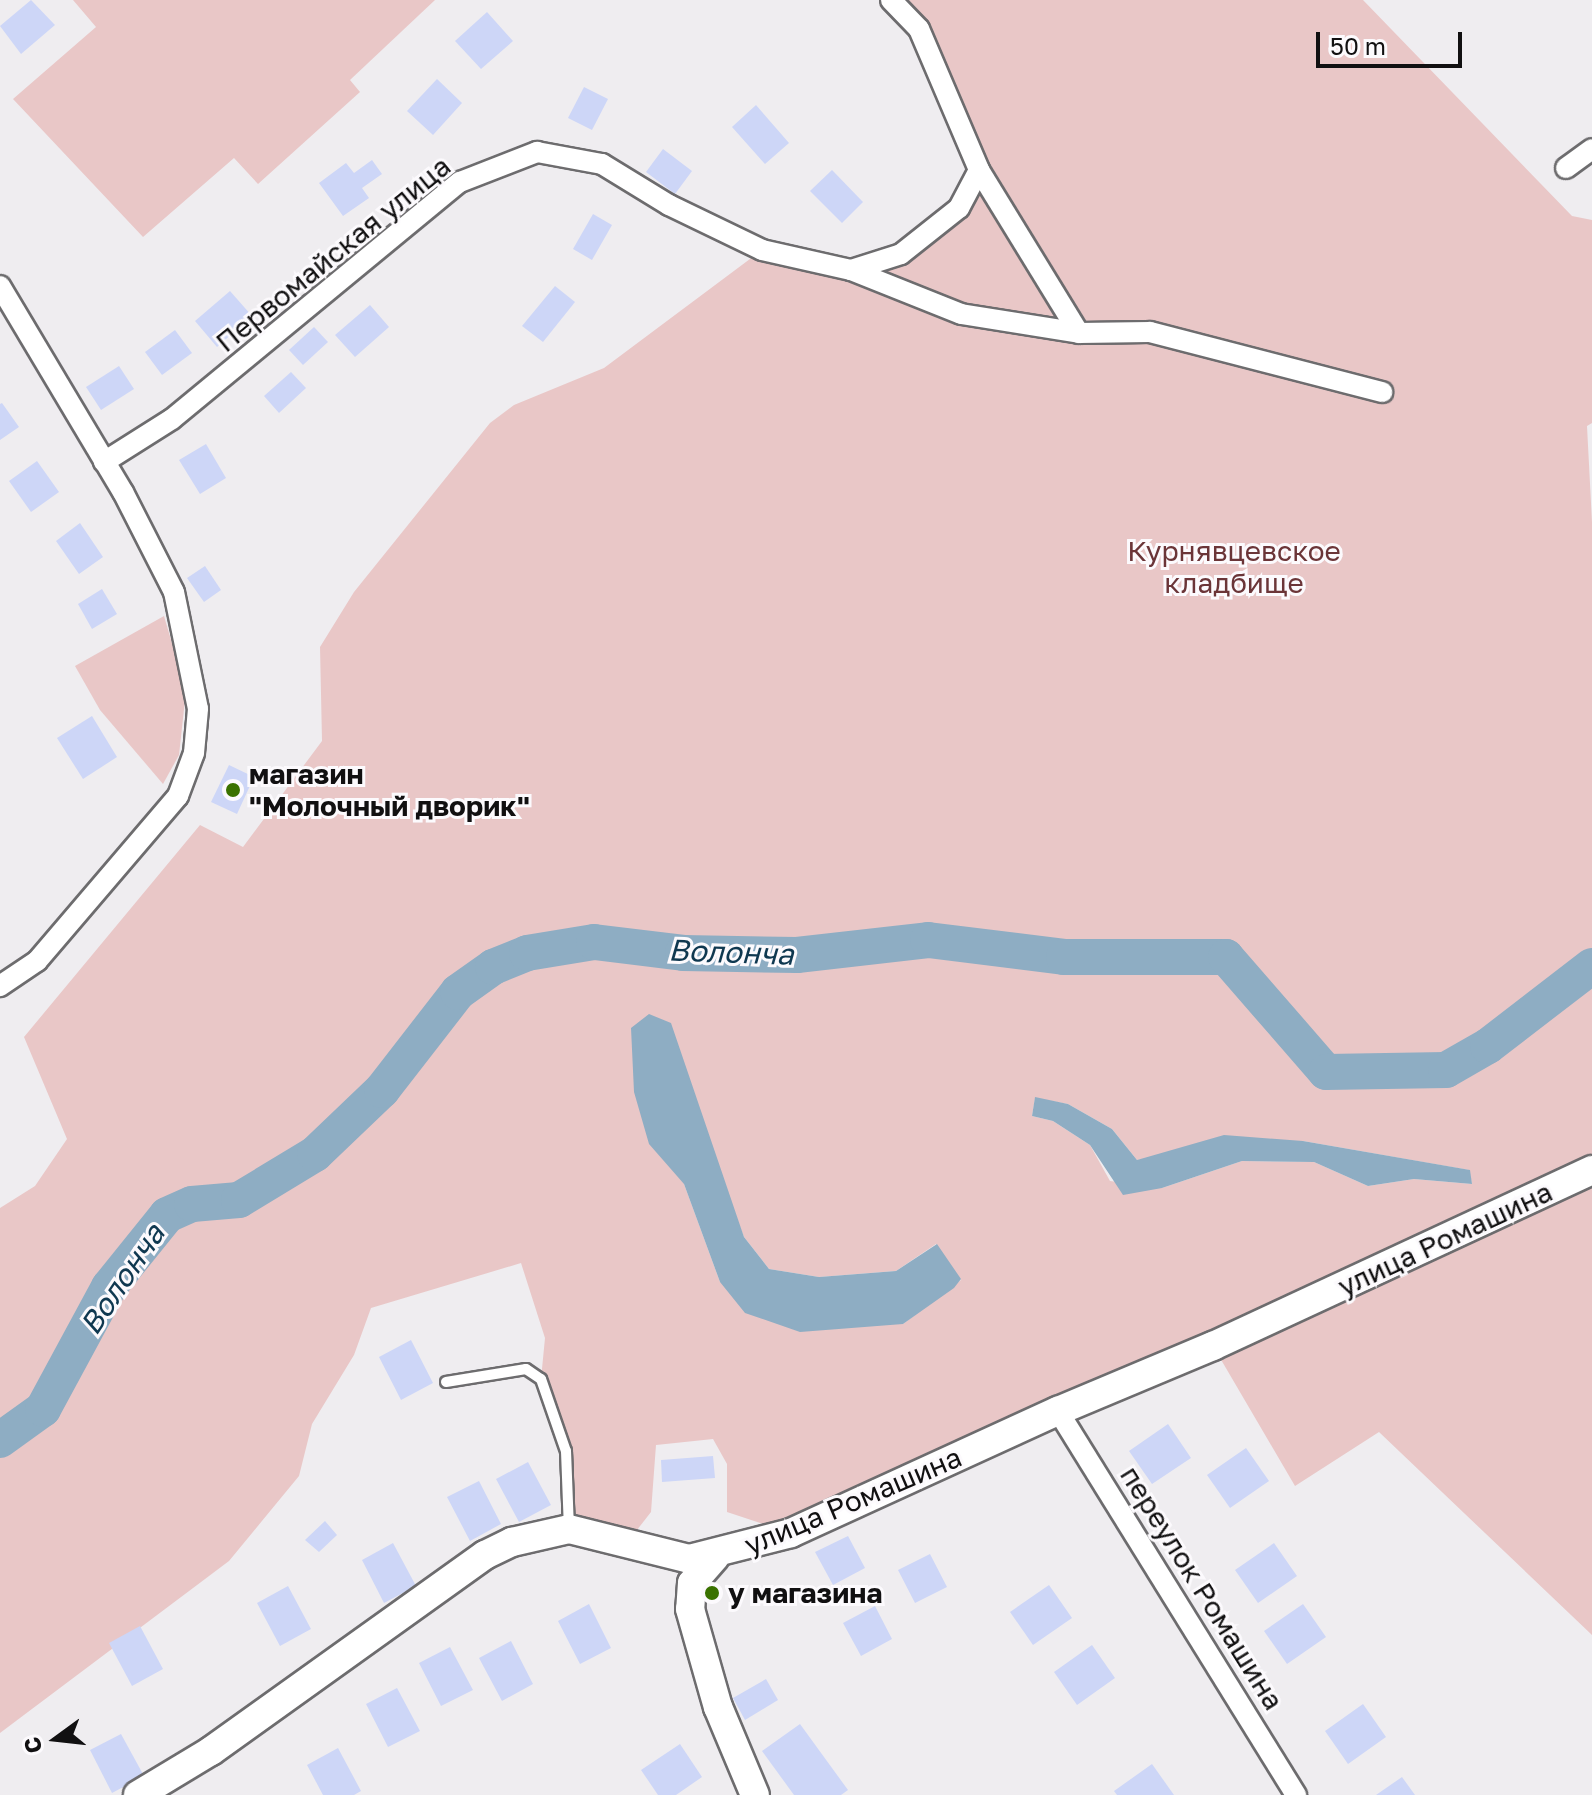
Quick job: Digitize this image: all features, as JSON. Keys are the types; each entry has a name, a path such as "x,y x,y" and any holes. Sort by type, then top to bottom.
{"street":[{"path":"891,0 919,29 979,170 1079,333"},
{"path":"1566,168 1592,149"},
{"name":"Первомайская улица","path":"104,462 172,419 460,182 537,152 602,164 669,205 762,250 851,270 961,314 1079,333 1150,332 1382,392"},
{"path":"851,270 901,254 959,208 979,170"},
{"path":"0,286 104,462 174,592 198,709 194,753 178,796 37,961 0,986"},
{"name":"улица Ромашина","path":"138,1795 211,1751 485,1555 537,1533 569,1529 689,1559 715,1557 791,1533 1058,1411 1213,1346 1592,1170"},
{"name":"переулок Ромашина","path":"1058,1411 1296,1795"},
{"path":"626,1544 672,1578 694,1626 718,1707 755,1795"},
{"path":"694,1626 692,1583 715,1557"}],"lane":[{"path":"446,1382 526,1369 541,1379 566,1451 569,1529"}],"green space":[{"path":"73,0 435,0 350,80 360,92 258,184 234,158 143,237 13,99 96,27"},
{"name":"Курнявцевское кладбище","path":"891,0 1363,0 1572,216 1592,220 1592,423 1587,426 1592,522 1592,1635 1379,1432 1295,1486 1213,1346 791,1533 727,1512 727,1464 713,1439 656,1445 651,1512 626,1544 569,1529 566,1452 541,1379 545,1338 521,1263 371,1308 354,1355 312,1424 299,1476 229,1561 0,1733 0,1208 35,1186 67,1139 24,1037 200,825 243,847 322,741 320,647 354,592 490,423 514,405 604,368 762,250 851,270 901,254 959,208 979,170 941,72","holes":["1035,1098 1068,1104 1112,1129 1137,1160 1303,1141 1469,1170 1472,1184 1414,1179 1368,1186 1314,1162 1242,1161 1162,1188 1110,1181 1090,1145 1053,1121 1032,1116","684,1184 724,1187 744,1237 769,1269 819,1277 896,1271 936,1244 961,1280 903,1324 720,1282"]},
{"path":"164,616 186,691 179,755 163,784 100,710 75,666"}],"water":[{"path":"649,1014 671,1023 744,1237 769,1269 819,1277 896,1271 937,1244 961,1279 954,1288 903,1324 800,1332 745,1313 720,1282 684,1184 649,1144 634,1092 631,1028"},
{"path":"1035,1097 1068,1104 1112,1129 1137,1160 1224,1135 1303,1141 1470,1170 1472,1184 1414,1179 1368,1186 1314,1162 1242,1161 1162,1188 1123,1195 1090,1145 1053,1121 1032,1116"}],"building":[{"path":"31,0 55,25 21,54 0,26"},
{"path":"487,12 513,41 481,69 455,41"},
{"path":"437,79 462,103 433,135 407,111"},
{"path":"584,87 608,99 592,130 568,118"},
{"path":"756,105 789,143 765,164 732,127"},
{"path":"663,149 692,171 675,194 646,172"},
{"path":"372,160 382,174 362,188 369,198 343,216 319,183 346,163 354,173"},
{"path":"832,170 863,202 842,223 810,191"},
{"path":"593,214 612,225 592,260 573,249"},
{"path":"555,286 575,302 543,342 522,326"},
{"path":"230,291 252,316 217,347 195,321"},
{"path":"370,305 389,327 355,357 335,335"},
{"path":"314,327 328,342 303,365 289,350"},
{"path":"175,330 192,353 162,375 145,352"},
{"path":"119,366 134,389 101,410 86,387"},
{"path":"291,372 306,388 279,413 264,396"},
{"path":"0,404 19,427 0,440"},
{"path":"206,444 226,478 200,494 179,460"},
{"path":"37,461 59,492 31,512 9,481"},
{"path":"80,523 103,557 79,574 56,541"},
{"path":"205,566 221,590 204,602 187,578"},
{"path":"102,589 117,614 92,629 78,604"},
{"path":"92,716 117,757 83,779 57,738"},
{"name":"магазин \"Молочный дворик\"","path":"229,765 254,777 237,814 211,802"},
{"path":"411,1340 433,1383 401,1400 379,1357"},
{"path":"1168,1424 1191,1458 1152,1484 1129,1451"},
{"path":"1246,1448 1269,1481 1230,1508 1207,1475"},
{"path":"713,1456 715,1478 662,1482 661,1460"},
{"path":"528,1462 551,1505 519,1522 496,1479"},
{"path":"479,1481 501,1524 470,1541 447,1497"},
{"path":"325,1521 337,1535 319,1552 305,1540"},
{"path":"848,1536 865,1568 833,1585 815,1552"},
{"path":"393,1543 416,1586 384,1603 362,1560"},
{"path":"1274,1543 1297,1576 1258,1603 1235,1570"},
{"path":"930,1554 947,1587 915,1603 898,1570"},
{"path":"1049,1585 1072,1618 1033,1645 1010,1612"},
{"path":"288,1586 311,1629 280,1646 257,1603"},
{"path":"589,1604 611,1648 580,1664 558,1621"},
{"path":"1303,1604 1326,1637 1287,1664 1264,1631"},
{"path":"875,1606 892,1639 861,1656 843,1623"},
{"path":"140,1626 163,1669 132,1686 109,1643"},
{"path":"511,1641 533,1684 502,1701 479,1658"},
{"path":"1092,1645 1115,1678 1077,1705 1054,1672"},
{"path":"450,1647 473,1690 441,1706 419,1663"},
{"path":"766,1679 778,1700 745,1720 733,1698"},
{"path":"397,1688 420,1731 388,1747 366,1704"},
{"path":"1363,1704 1386,1737 1348,1764 1325,1731"},
{"path":"800,1724 848,1790 841,1795 794,1795 762,1751"},
{"path":"121,1734 144,1776 112,1793 90,1750"},
{"path":"680,1744 702,1777 676,1795 658,1795 641,1770"},
{"path":"338,1748 361,1791 354,1795 323,1795 307,1765"},
{"path":"1152,1764 1174,1795 1117,1795 1114,1791"},
{"path":"1402,1777 1415,1795 1376,1795"}],"waterway":[{"name":"Волонча","path":"0,1440 43,1409 109,1287 167,1215 192,1204 239,1200 315,1154 382,1090 458,992 493,967 527,953 594,942 683,953 797,955 928,940 1064,957 1226,957 1326,1072 1446,1070 1488,1046 1592,966"}],"place":[{"name":"магазин \"Молочный дворик\"","path":"233,790"},
{"name":"у магазина","path":"712,1593"}]}
